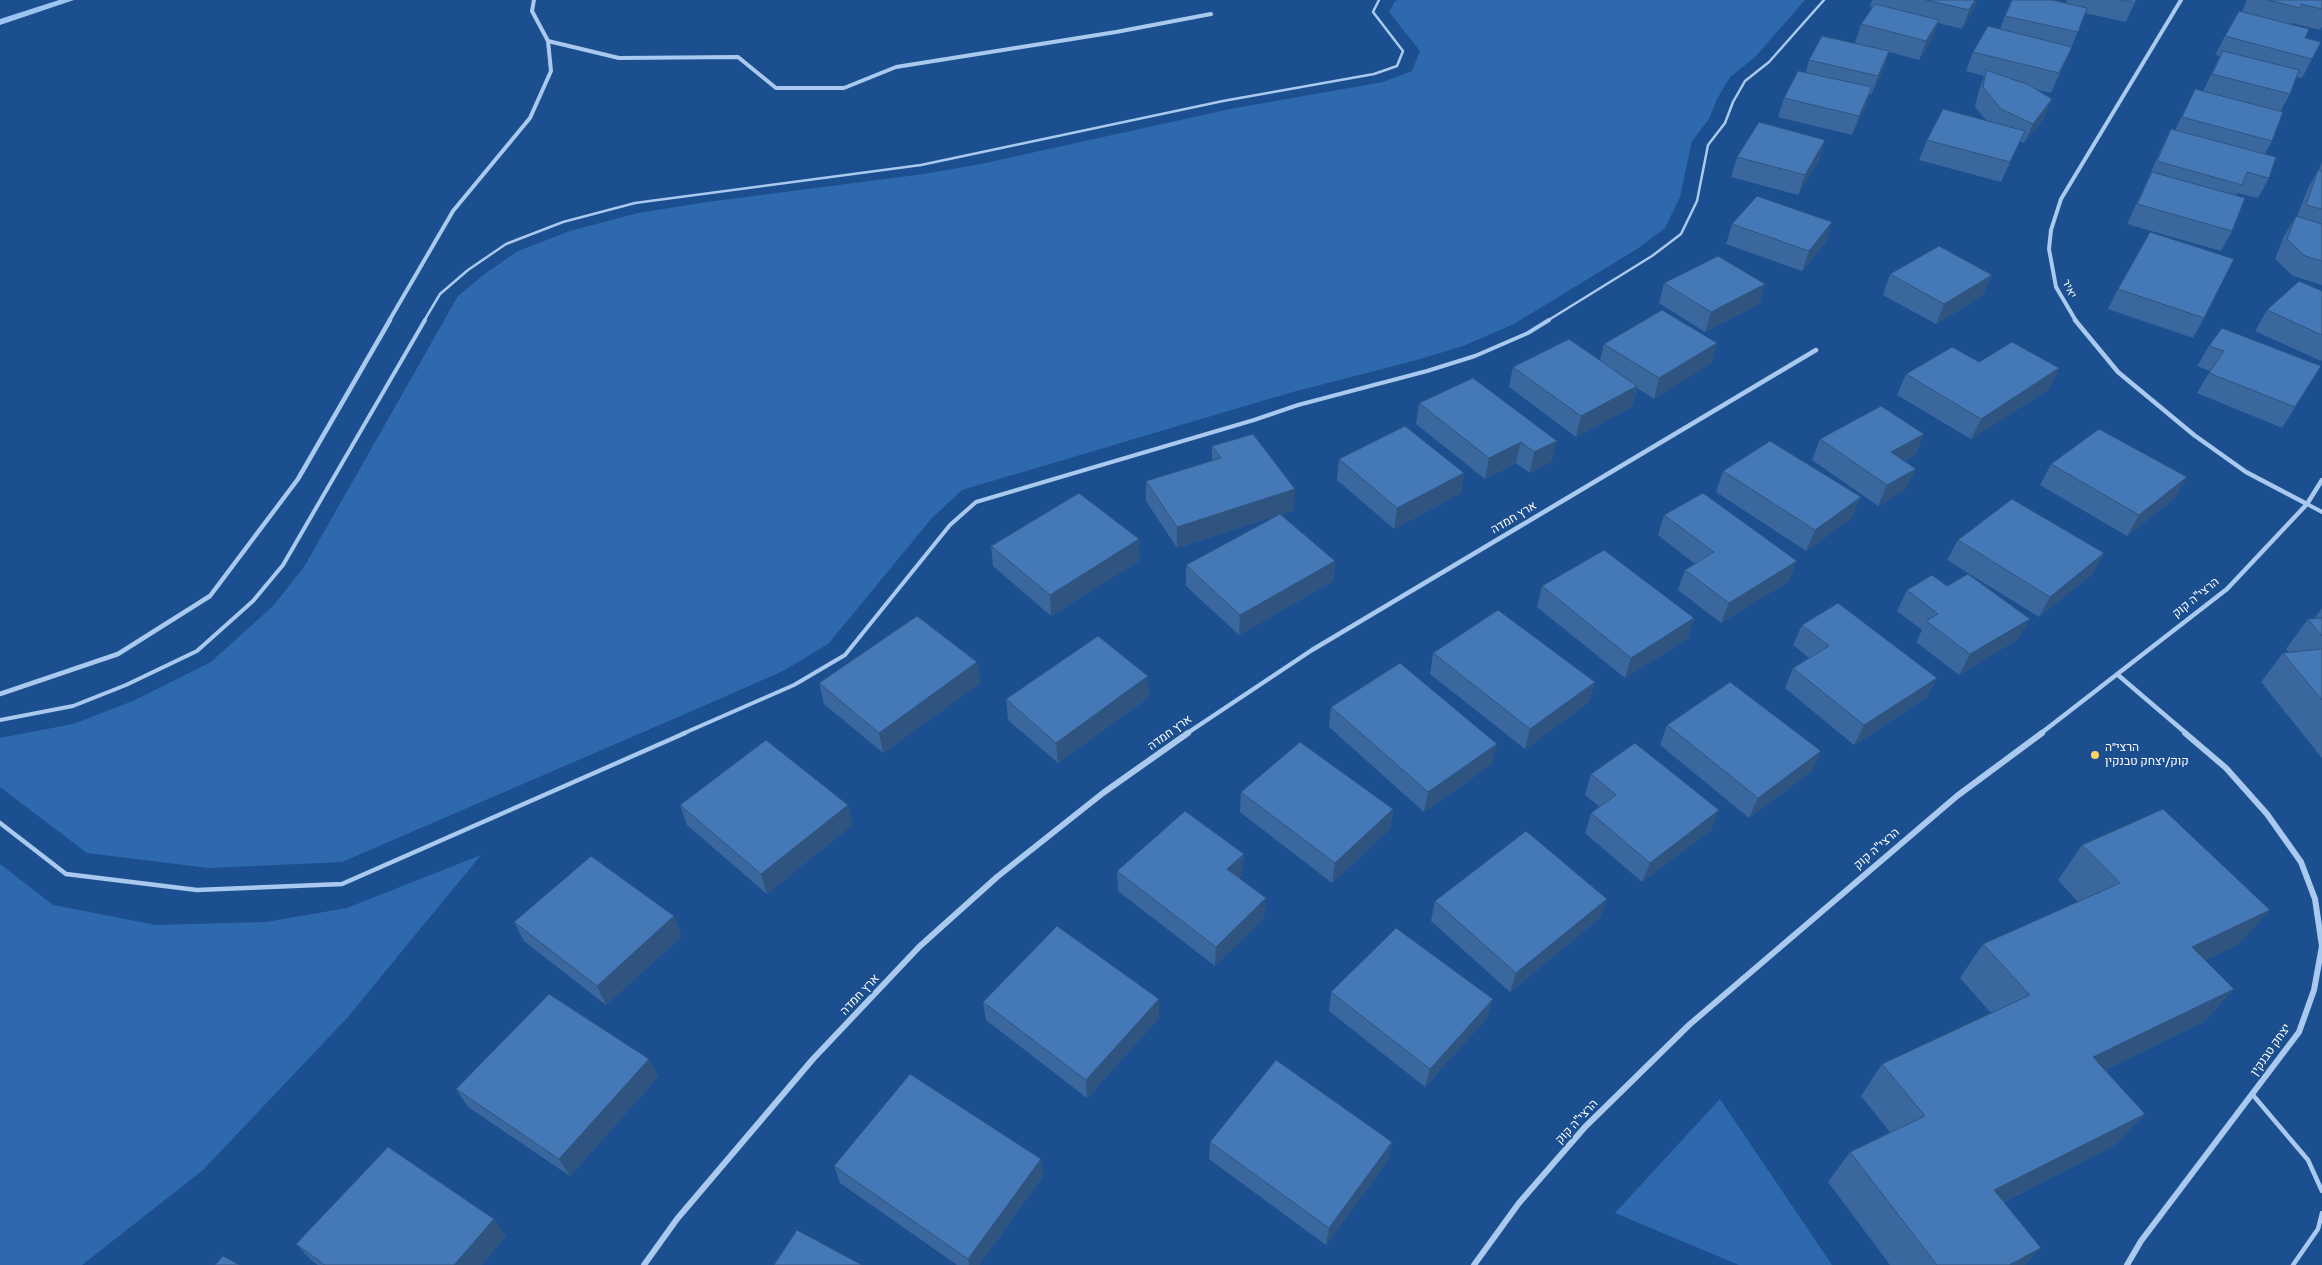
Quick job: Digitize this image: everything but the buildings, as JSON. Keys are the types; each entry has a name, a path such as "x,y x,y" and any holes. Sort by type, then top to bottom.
{"street":[{"path":"0,694 118,654 210,596 298,479 452,212 530,118 551,71 548,41 532,11 534,0"},
{"name":"יאיר","path":"2181,0 2060,199 2051,230 2049,249 2056,287 2079,327 2118,372 2194,435 2246,472 2307,504"},
{"path":"548,41 620,58 738,57 776,88 844,88 896,67 1116,32 1211,14"},
{"name":"ארץ חמדה","path":"644,1265 677,1219 813,1059 919,947 997,877 1104,793 1204,720 1312,650 1816,350"},
{"name":"הרצי\"ה קוק","path":"1474,1265 1519,1204 1585,1127 1689,1025 1957,796 2118,675 2226,589 2307,504 2322,480"},
{"name":"יצחק טבנקין","path":"2118,675 2226,768 2267,814 2300,862 2315,899 2322,946 2314,990 2299,1032 2141,1241 2127,1265"}],"lane":[{"path":"0,720 72,706 126,686 197,651 253,601 283,565 440,294 468,270 506,244 563,222 635,204 706,192 921,165 976,155 1223,101 1374,74 1397,66 1403,51 1373,12 1379,0"},
{"path":"0,823 66,874 197,890 342,884 786,689 844,655 950,525 976,502 1254,420 1298,405 1427,371 1475,356 1528,333 1652,256 1681,234 1697,201 1708,145 1725,123 1733,102 1746,81 1769,62 1824,0"},
{"path":"2307,504 2322,512"},
{"path":"2252,1094 2308,1160 2322,1191"},
{"path":"2293,1265 2318,1229 2322,1213"}],"shaded area":[{"path":"1805,0 1755,57 1730,77 1717,99 1709,119 1692,141 1680,197 1665,228 1637,249 1514,324 1463,346 1417,360 1289,393 962,490 932,518 828,644 783,671 692,711 342,862 209,868 87,853 0,787 0,738 73,724 133,701 211,662 273,606 304,567 458,296 483,275 518,251 570,231 638,213 707,202 924,174 981,164 1230,109 1383,82 1412,71 1420,51 1389,12 1395,1"},
{"path":"481,855 347,1018 203,1170 82,1265 0,1265 0,864 53,905 156,925 266,922 347,908"},
{"path":"1720,1099 1832,1265 1739,1265 1615,1213"}],"waterway":[{"path":"0,22 69,0"}],"place":[{"name":"הרצי״ה קוק/יצחק טבנקין","path":"2095,755"}]}
